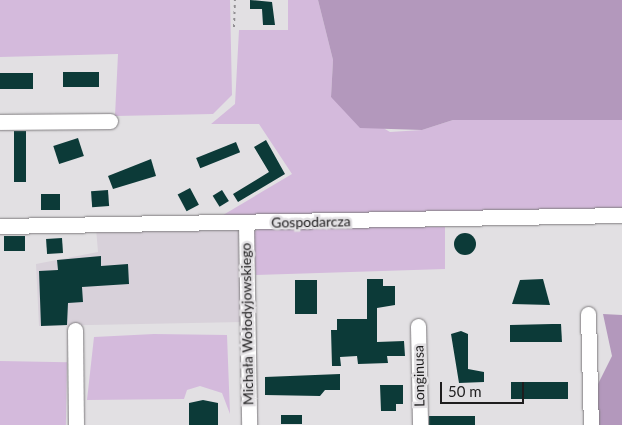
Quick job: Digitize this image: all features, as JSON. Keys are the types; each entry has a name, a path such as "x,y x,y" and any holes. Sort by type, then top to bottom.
{"street":[{"path":"0,122 110,120"},
{"name":"Gospodarcza","path":"0,226 246,224 622,215"},
{"name":"Michała Wołodyjowskiego","path":"246,224 249,425"},
{"path":"588,314 591,425"},
{"name":"Longinusa","path":"418,326 420,425"},
{"path":"75,330 76,425"}],"path":[{"path":"234,27 235,0"}],"shaded area":[{"path":"0,0 230,0 232,95 213,114 115,116 118,54 0,57"},
{"path":"288,0 318,0 333,60 331,97 390,132 422,130 453,120 622,120 622,213 213,221 292,174 259,124 211,124 235,104 239,30 288,30"},
{"path":"318,0 622,0 622,120 453,120 422,130 360,128 331,97 333,60"},
{"path":"234,226 240,232 243,322 39,326 36,264 98,252 96,228"},
{"path":"268,226 445,227 445,269 256,275 252,240 254,231"},
{"path":"603,314 622,315 622,425 596,425 598,384 612,356"},
{"path":"154,334 227,335 230,414 222,393 200,386 187,390 184,399 87,400 94,337"},
{"path":"0,361 67,362 66,425 0,425"}],"building":[{"path":"250,0 272,2 275,25 263,25 262,9 250,9"},
{"path":"63,72 99,72 99,87 63,87"},
{"path":"0,73 33,73 33,89 0,89"},
{"path":"14,131 26,131 26,182 14,182"},
{"path":"78,138 84,156 59,164 53,146"},
{"path":"266,140 285,174 238,202 233,194 269,172 254,147"},
{"path":"236,142 240,152 200,168 196,158"},
{"path":"151,159 156,176 113,189 108,176"},
{"path":"190,188 199,205 187,211 178,195"},
{"path":"108,190 109,206 92,207 91,191"},
{"path":"222,190 229,201 220,207 213,196"},
{"path":"41,194 60,194 60,210 41,210"},
{"path":"465,233 473,236 476,244 473,252 465,255 457,252 454,244 457,236"},
{"path":"4,236 25,236 25,251 4,251"},
{"path":"62,238 63,253 47,254 46,239"},
{"path":"101,256 101,266 128,264 129,284 82,287 83,302 68,303 67,325 41,326 39,271 58,270 57,260"},
{"path":"367,279 383,279 383,286 395,286 395,305 377,308 377,342 404,341 405,356 387,356 388,363 358,364 357,356 340,357 341,366 332,366 331,330 337,330 337,319 367,319"},
{"path":"543,279 550,305 512,304 520,280"},
{"path":"295,280 317,280 317,314 295,314"},
{"path":"561,324 562,342 510,342 510,325"},
{"path":"461,331 468,334 468,369 484,372 484,382 459,383 451,334"},
{"path":"340,374 340,390 325,390 320,396 265,395 265,377"},
{"path":"511,382 568,382 568,399 511,399"},
{"path":"380,385 403,385 403,404 396,404 396,411 381,411"},
{"path":"203,400 218,403 218,425 189,425 189,403"},
{"path":"281,415 302,415 302,424 281,424"},
{"path":"429,416 475,416 475,425 429,425"}]}
